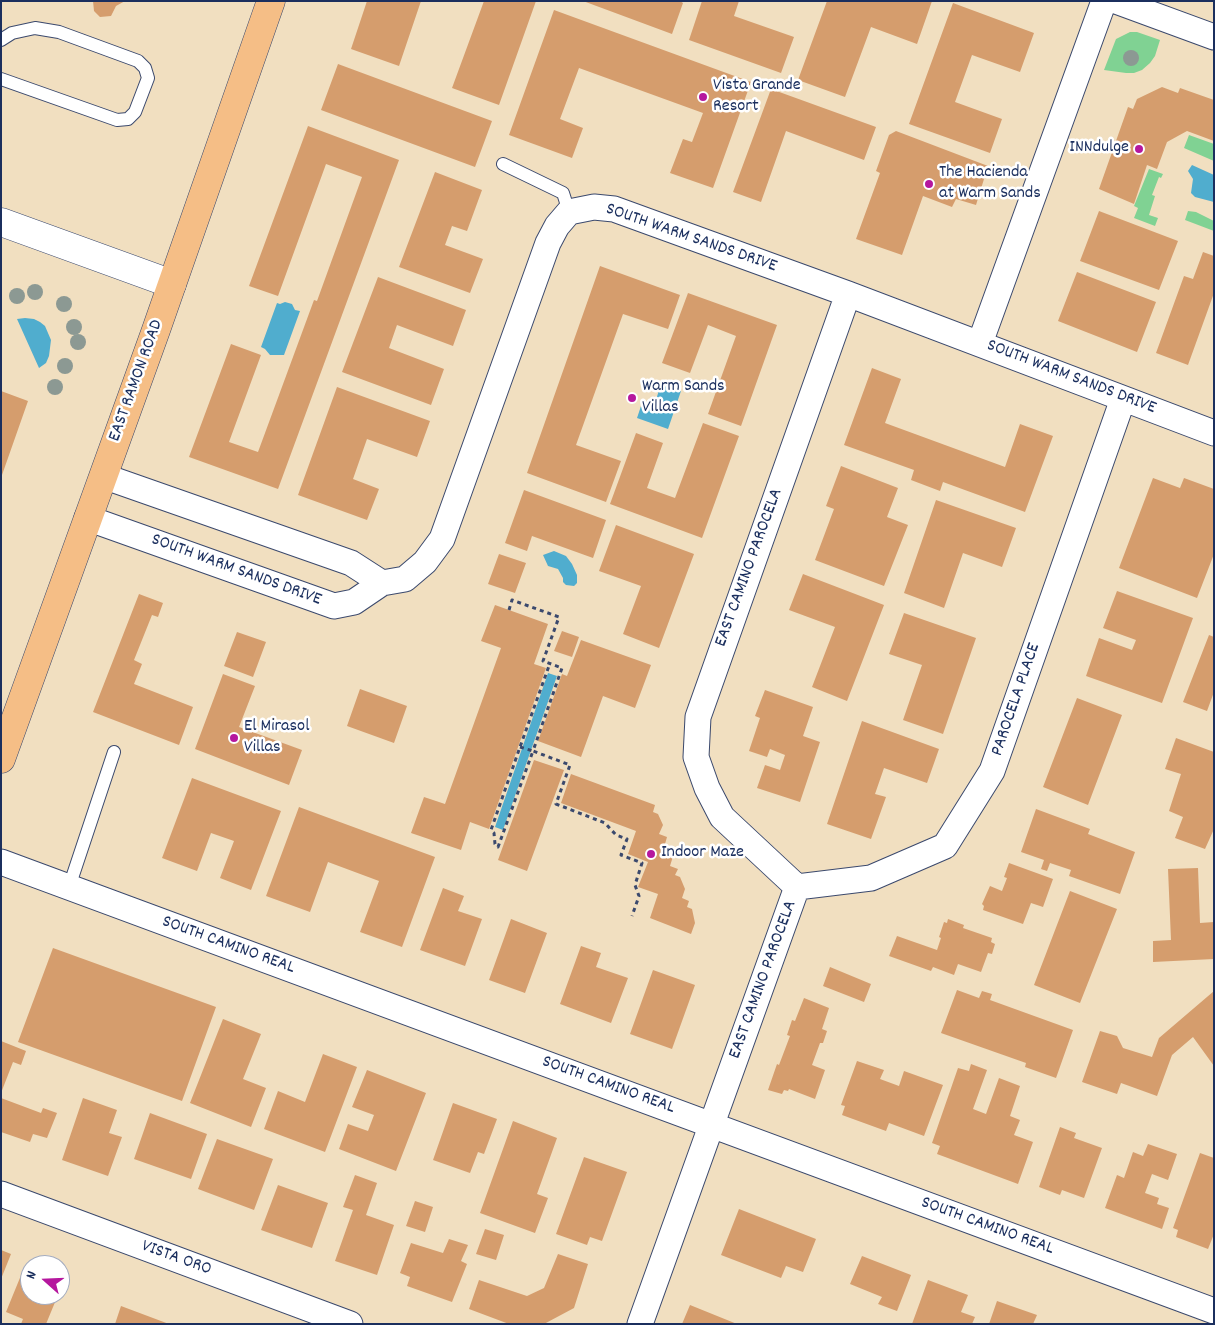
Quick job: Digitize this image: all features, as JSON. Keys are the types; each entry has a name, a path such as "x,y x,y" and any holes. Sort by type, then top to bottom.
{"main road":[{"name":"EAST RAMON ROAD","path":"1,759 172,284 271,1"}],"street":[{"path":"980,343 1104,1"},
{"path":"1116,1 1214,37"},
{"name":"SOUTH WARM SANDS DRIVE","path":"87,518 334,606 354,602 382,583 405,579 425,562 442,539 548,243 557,226 570,212 594,207 614,209 848,294 1214,433"},
{"path":"1,222 172,284"},
{"name":"EAST CAMINO PAROCELA","path":"640,1324 797,888 722,817 707,788 696,758 698,717 848,294"},
{"name":"PAROCELA PLACE","path":"797,888 871,878 945,846 992,771 1123,399"},
{"path":"103,476 350,564 382,583"},
{"name":"SOUTH CAMINO REAL","path":"1,862 1214,1311"},
{"name":"VISTA ORO","path":"1,1194 350,1324"}],"lane":[{"path":"1,40 12,33 34,28 60,32 138,60 145,68 148,78 135,112 128,119 117,120 1,79"},
{"path":"503,164 563,194 570,212"},
{"path":"69,887 114,752"}],"path":[{"path":"509,610 512,600 559,616 543,661 550,663 562,668 498,847 495,844 494,833 491,830 550,663"},
{"path":"520,747 570,765 556,804 605,823 616,835 627,839 621,856 642,863 634,885 639,896 632,916"}],"green space":[{"path":"1130,32 1137,32 1160,40 1155,56 1142,70 1134,73 1104,70 1116,39"},
{"path":"1189,135 1214,144 1214,161 1184,148"},
{"path":"1149,169 1163,174 1161,178 1159,177 1152,195 1155,196 1149,215 1158,218 1155,226 1134,218 1138,208 1134,206"},
{"path":"1188,211 1196,212 1214,221 1214,231 1185,220"}],"water":[{"path":"1192,165 1214,175 1214,202 1195,197 1191,193 1193,179 1188,171"},
{"path":"285,302 292,304 295,310 300,311 284,355 270,355 261,347 277,303"},
{"path":"17,319 34,319 45,326 51,340 46,363 39,368"},
{"path":"661,384 681,391 668,429 637,418 642,403 654,406"},
{"path":"554,551 566,556 572,564 577,575 577,583 574,586 566,585 558,569 548,566 543,555"},
{"path":"548,673 557,676 503,830 495,827"}],"building":[{"path":"93,1 125,1 116,6 111,16 100,17 94,11"},
{"path":"367,1 421,1 399,66 351,49"},
{"path":"484,1 536,1 499,105 452,88"},
{"path":"583,1 680,1 683,3 672,34"},
{"path":"702,1 739,1 734,16 794,37 781,73 689,40"},
{"path":"827,1 932,1 917,44 871,27 845,97 798,80"},
{"path":"953,3 1034,33 1020,72 972,55 955,102 1002,119 990,153 909,124"},
{"name":"Vista Grande Resort","path":"554,10 751,82 713,188 670,173 683,139 692,142 703,113 579,68 560,119 583,128 572,158 509,135"},
{"path":"338,64 492,121 475,167 321,110"},
{"name":"INNdulge","path":"1162,87 1178,93 1180,88 1214,100 1214,141 1187,131 1167,142 1157,169 1147,165 1134,204 1099,189 1128,107 1133,109 1137,99"},
{"path":"771,89 876,127 864,160 786,131 761,202 733,192"},
{"path":"308,126 399,160 278,489 189,457 231,344 261,355 229,442 258,452 314,300 317,301 362,177 326,164 278,296 249,286"},
{"name":"The Hacienda at Warm Sands","path":"896,131 988,166 976,205 956,199 952,207 923,196 902,255 856,239 880,173 876,171 889,135"},
{"path":"435,172 482,190 467,231 452,226 445,245 483,259 470,293 399,267"},
{"path":"1099,211 1178,241 1159,290 1080,261"},
{"path":"1203,252 1214,256 1214,293 1188,365 1156,353 1184,276 1193,279"},
{"path":"600,266 680,295 668,329 623,314 576,445 621,461 606,502 527,473"},
{"path":"1077,272 1156,302 1137,352 1058,321"},
{"path":"378,277 466,310 453,346 397,325 389,348 444,369 431,405 342,372"},
{"path":"688,293 777,325 741,426 708,414 736,336 708,325 690,373 662,363"},
{"path":"872,368 901,379 885,423 1005,467 1020,424 1053,436 1025,512 943,482 940,491 911,480 914,470 844,445"},
{"path":"337,387 430,421 417,457 367,439 353,479 379,489 367,520 298,495"},
{"path":"1,391 28,401 2,475 1,475"},
{"path":"703,423 739,436 702,538 610,504 636,433 663,443 647,488 675,498"},
{"path":"841,466 898,488 887,517 908,525 884,586 815,560 834,509 826,506"},
{"path":"1153,478 1180,488 1184,478 1214,489 1214,554 1197,598 1119,568"},
{"path":"524,490 606,520 593,558 532,536 527,551 505,543"},
{"path":"936,500 1016,528 1002,567 963,553 944,608 904,593"},
{"path":"616,525 694,554 659,648 623,634 641,586 599,571"},
{"path":"499,554 526,563 515,593 488,584"},
{"path":"803,574 884,605 847,701 812,687 835,627 789,610"},
{"path":"1117,591 1193,618 1162,703 1086,676 1099,638 1132,650 1136,640 1103,628"},
{"path":"139,594 163,603 158,617 152,615 134,660 142,664 134,684 193,707 179,745 93,712"},
{"path":"495,605 548,624 534,664 546,668 489,829 470,822 461,850 411,833 424,797 445,804 501,648 481,641"},
{"path":"904,613 976,638 943,734 903,720 922,665 889,654"},
{"path":"562,631 579,637 572,657 554,651"},
{"path":"237,632 266,642 253,677 224,666"},
{"path":"1209,635 1214,637 1214,692 1207,711 1183,702"},
{"path":"581,640 651,665 635,708 603,696 581,757 538,741 562,674 567,676"},
{"name":"El Mirasol Villas","path":"223,674 255,686 239,727 302,750 289,785 195,749"},
{"path":"360,689 407,706 394,743 347,726"},
{"path":"765,690 813,707 803,736 820,742 800,802 757,788 765,765 780,770 785,755 770,749 767,757 749,751 760,718 755,716"},
{"path":"1077,698 1122,715 1088,805 1043,787"},
{"path":"862,721 939,749 927,783 884,768 875,794 886,797 871,839 827,824"},
{"path":"1176,738 1214,752 1214,829 1205,849 1175,838 1183,817 1169,811 1181,774 1165,769"},
{"path":"534,760 564,770 527,871 498,860"},
{"name":"Indoor Maze","path":"571,774 655,805 653,812 658,814 663,825 659,834 667,837 665,844 674,853 670,866 678,869 675,875 680,877 685,889 682,898 689,901 687,907 692,909 695,923 691,934 650,918 658,894 638,887 648,862 628,854 636,831 561,803"},
{"path":"192,778 281,811 251,890 220,878 234,841 211,833 197,871 162,858"},
{"path":"299,807 435,857 402,947 360,932 379,881 328,862 310,912 266,896"},
{"path":"1036,809 1090,829 1088,834 1135,852 1120,894 1069,876 1071,870 1050,863 1047,871 1041,869 1044,860 1021,852"},
{"path":"1009,863 1053,879 1043,907 1031,903 1023,924 983,910 984,906 982,904 990,886 1002,891 1007,878 1004,877"},
{"path":"1198,868 1200,923 1214,922 1214,959 1153,962 1153,941 1171,940 1168,869"},
{"path":"443,888 464,896 458,911 482,919 465,966 420,950"},
{"path":"1070,891 1117,909 1080,1003 1034,985"},
{"path":"511,919 547,933 525,993 489,980"},
{"path":"948,919 964,925 963,928 992,938 991,942 995,944 992,954 988,953 981,972 958,964 954,975 933,967 931,971 889,956 897,936 937,950 944,922 947,923"},
{"path":"581,946 601,953 596,967 628,978 611,1023 560,1004"},
{"path":"53,948 216,1007 182,1101 18,1042"},
{"path":"830,967 871,984 864,1002 823,986"},
{"path":"653,970 695,985 672,1049 630,1034"},
{"path":"957,990 979,998 982,991 992,994 990,1000 1073,1030 1056,1078 1025,1067 1026,1063 941,1033"},
{"path":"1214,991 1214,1066 1193,1037 1172,1055 1157,1096 1121,1083 1117,1094 1082,1082 1100,1031 1117,1036 1123,1048 1152,1057 1159,1038"},
{"path":"804,998 829,1008 822,1029 827,1031 823,1043 820,1043 812,1065 825,1070 815,1099 789,1089 788,1091 784,1090 782,1094 768,1090 790,1036 787,1035 792,1020 795,1021"},
{"path":"223,1019 261,1034 243,1079 266,1088 251,1127 190,1103"},
{"path":"1,1041 26,1051 21,1065 13,1062 1,1093"},
{"path":"323,1054 357,1067 325,1152 264,1129 278,1091 305,1102"},
{"path":"857,1061 884,1070 880,1079 899,1086 904,1071 943,1085 924,1136 889,1123 886,1131 842,1115 845,1106 841,1105"},
{"path":"971,1064 987,1070 973,1109 986,1114 999,1078 1020,1086 1010,1116 1020,1120 1014,1135 1033,1142 1018,1184 937,1154 940,1146 932,1143 958,1068 969,1071"},
{"path":"367,1070 426,1093 396,1171 339,1149 348,1124 368,1131 374,1115 352,1107"},
{"path":"1,1098 41,1113 43,1108 57,1113 47,1138 33,1134 30,1142 1,1132"},
{"path":"83,1098 117,1110 109,1133 122,1137 108,1176 62,1160"},
{"path":"453,1103 497,1119 484,1154 478,1152 470,1173 433,1160"},
{"path":"150,1113 207,1134 191,1179 134,1159"},
{"path":"513,1121 557,1138 537,1194 548,1198 535,1233 480,1213"},
{"path":"1060,1127 1076,1133 1074,1138 1102,1148 1084,1198 1062,1190 1060,1195 1039,1187"},
{"path":"217,1139 273,1159 254,1210 198,1189"},
{"path":"1148,1144 1177,1154 1168,1180 1152,1174 1145,1193 1159,1198 1157,1204 1169,1208 1162,1229 1105,1208 1117,1175 1124,1178 1133,1152 1143,1156"},
{"path":"1200,1153 1214,1158 1214,1234 1208,1249 1176,1237 1178,1230 1173,1228"},
{"path":"584,1157 627,1172 602,1241 590,1237 587,1245 556,1234"},
{"path":"355,1175 377,1183 366,1215 394,1225 377,1275 335,1261 353,1210 343,1207"},
{"path":"278,1185 328,1203 312,1248 261,1230"},
{"path":"415,1201 433,1207 425,1232 406,1226"},
{"path":"739,1209 816,1239 803,1272 786,1266 781,1278 721,1255"},
{"path":"485,1229 504,1235 496,1260 476,1254"},
{"path":"449,1239 468,1245 461,1261 467,1264 452,1302 407,1286 410,1277 400,1273 411,1243 443,1253"},
{"path":"1,1250 11,1254 1,1279"},
{"path":"558,1254 588,1264 574,1308 544,1324 509,1324 469,1309 479,1280 527,1296 544,1288"},
{"path":"862,1256 911,1275 897,1311 878,1304 882,1297 850,1284"},
{"path":"20,1278 20,1305 54,1305 46,1324 21,1324 23,1319 6,1312"},
{"path":"928,1280 968,1295 961,1312 975,1317 972,1324 912,1324"},
{"path":"997,1301 1037,1315 1033,1324 989,1324"},
{"path":"690,1305 737,1324 682,1324"},
{"path":"121,1306 169,1324 115,1324"}],"place":[{"name":"Vista Grande Resort","path":"703,97"},
{"name":"INNdulge","path":"1139,149"},
{"name":"The Hacienda at Warm Sands","path":"929,184"},
{"name":"Warm Sands Villas","path":"632,398"},
{"name":"El Mirasol Villas","path":"234,738"},
{"name":"Indoor Maze","path":"651,854"}]}
